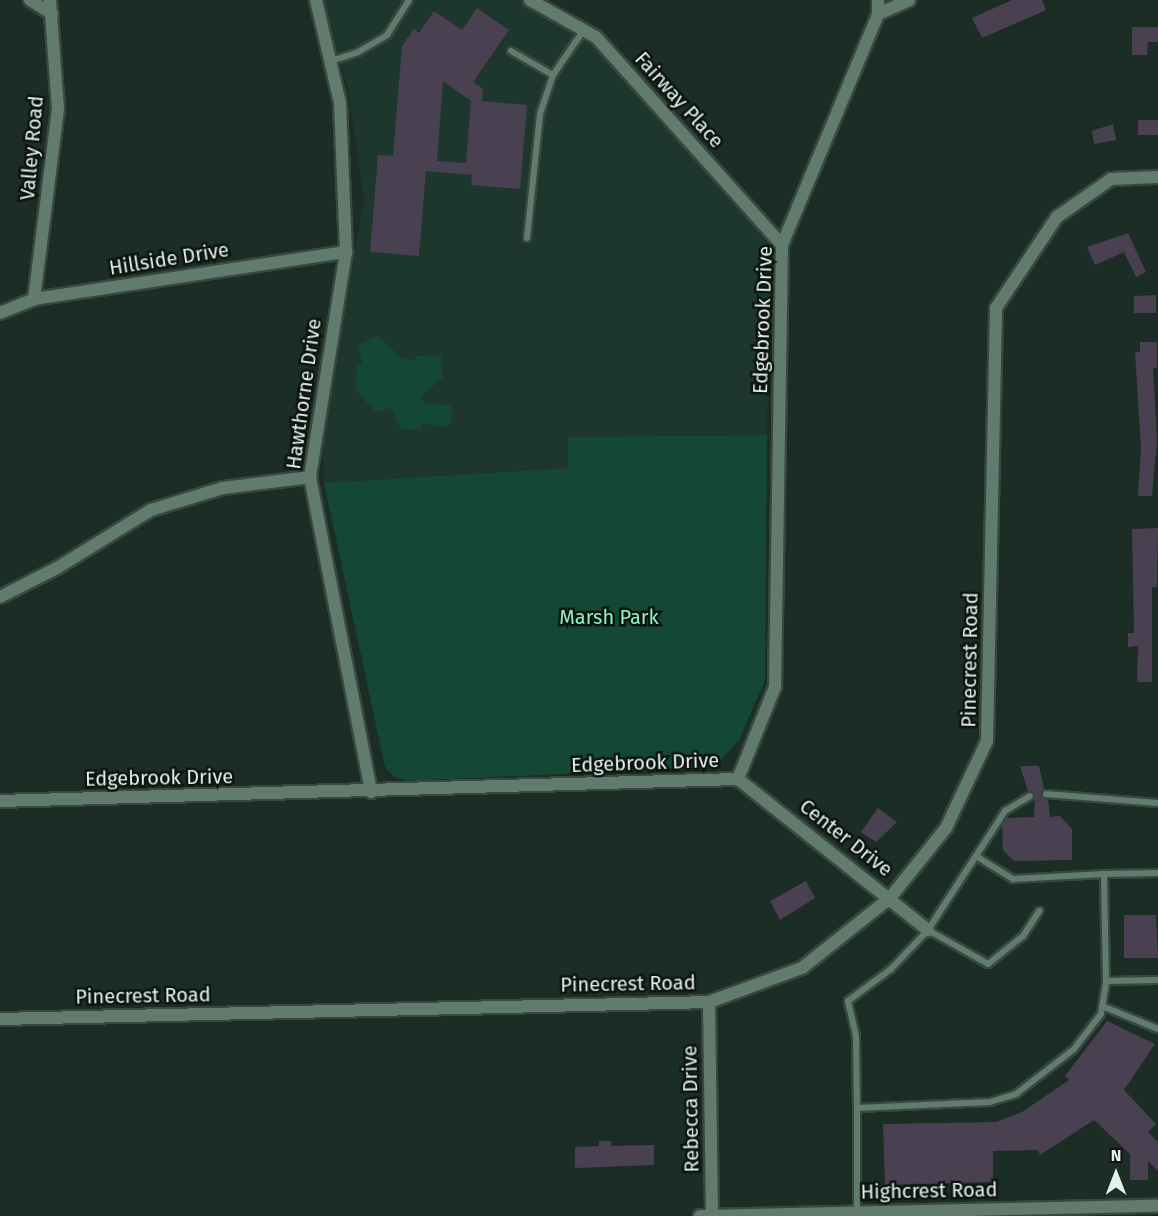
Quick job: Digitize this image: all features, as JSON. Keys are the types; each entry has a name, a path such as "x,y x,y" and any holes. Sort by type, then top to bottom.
{"street":[{"path":"30,0 52,14"},
{"name":"Valley Road","path":"34,299 58,109 50,0"},
{"name":"Hawthorne Drive","path":"316,0 340,103 346,252 310,477 371,792"},
{"name":"Fairway Place","path":"530,0 596,37 782,245"},
{"name":"Edgebrook Drive","path":"0,801 371,792 738,779 775,687 782,245 878,14 878,0"},
{"path":"878,14 909,0"},
{"name":"Pinecrest Road","path":"0,1019 709,1002 802,968 890,898 946,828 987,741 996,308 1057,218 1111,179 1158,177"},
{"name":"Hillside Drive","path":"0,313 34,299 346,252"},
{"path":"0,597 57,568 151,510 223,488 310,477"},
{"name":"Center Drive","path":"738,779 928,930"},
{"name":"Rebecca Drive","path":"709,1002 712,1216"},
{"name":"Highcrest Road","path":"700,1216 1158,1206"}],"lane":[{"path":"330,61 358,52 387,35 409,0"},
{"path":"527,238 540,114 553,75 583,31"},
{"path":"511,51 553,75"},
{"path":"1046,795 1158,802"},
{"path":"858,1214 856,1036 848,1001 891,969 928,930 1005,811 1030,796"},
{"path":"976,856 1013,879 1158,873"},
{"path":"857,1108 990,1102 1016,1094 1074,1049 1101,1014 1106,981 1104,874"},
{"path":"928,930 988,964 1023,936 1039,911"},
{"path":"1106,981 1158,980"},
{"path":"1102,1006 1158,1029"}],"shaded area":[{"path":"320,0 523,0 593,44 756,226 766,242 770,271 767,435 568,437 568,468 324,483 322,439 364,200 348,88"}],"green space":[{"path":"378,336 401,357 415,361 416,356 441,355 443,378 420,397 424,403 452,406 451,422 447,427 423,424 420,429 401,429 391,408 376,412 356,391 357,365 362,363 358,344"},
{"name":"Marsh Park","path":"767,435 765,680 739,740 715,767 408,781 394,777 385,767 324,483 568,468 568,437"}],"building":[{"path":"1012,0 1042,0 1046,10 982,38 972,18"},
{"path":"477,8 509,30 473,82 483,89 482,101 527,105 520,189 471,185 472,175 426,171 419,256 370,252 378,155 393,156 402,46 414,29 419,33 434,11 462,30","holes":["443,81 471,101 466,163 437,161"]},
{"path":"1132,27 1158,27 1158,42 1148,42 1147,55 1132,55"},
{"path":"1138,120 1158,120 1158,135 1138,135"},
{"path":"1113,124 1116,140 1094,144 1092,131"},
{"path":"1128,233 1146,272 1136,277 1124,252 1095,265 1087,247"},
{"path":"1156,295 1156,313 1134,313 1134,296"},
{"path":"1140,342 1157,342 1157,368 1153,368 1157,440 1152,496 1138,496 1141,448 1135,352 1140,352"},
{"path":"1158,528 1157,587 1152,587 1152,682 1137,682 1138,646 1128,647 1128,633 1134,633 1132,529"},
{"path":"1020,766 1039,766 1044,789 1041,796 1048,799 1050,817 1060,816 1072,829 1072,860 1014,861 1003,850 1002,825 1007,818 1034,817 1035,795 1028,791"},
{"path":"878,808 897,822 876,842 861,832"},
{"path":"806,881 815,898 780,920 770,901"},
{"path":"1124,915 1156,915 1158,958 1124,958"},
{"path":"1107,1021 1155,1044 1124,1090 1156,1124 1148,1132 1158,1142 1158,1171 1148,1161 1148,1180 1130,1180 1130,1154 1094,1120 1040,1155 1038,1150 993,1151 993,1182 885,1185 883,1124 996,1122 1022,1112 1069,1080 1065,1076"},
{"path":"599,1141 611,1141 611,1146 654,1145 654,1165 575,1168 575,1147 599,1146"}]}
